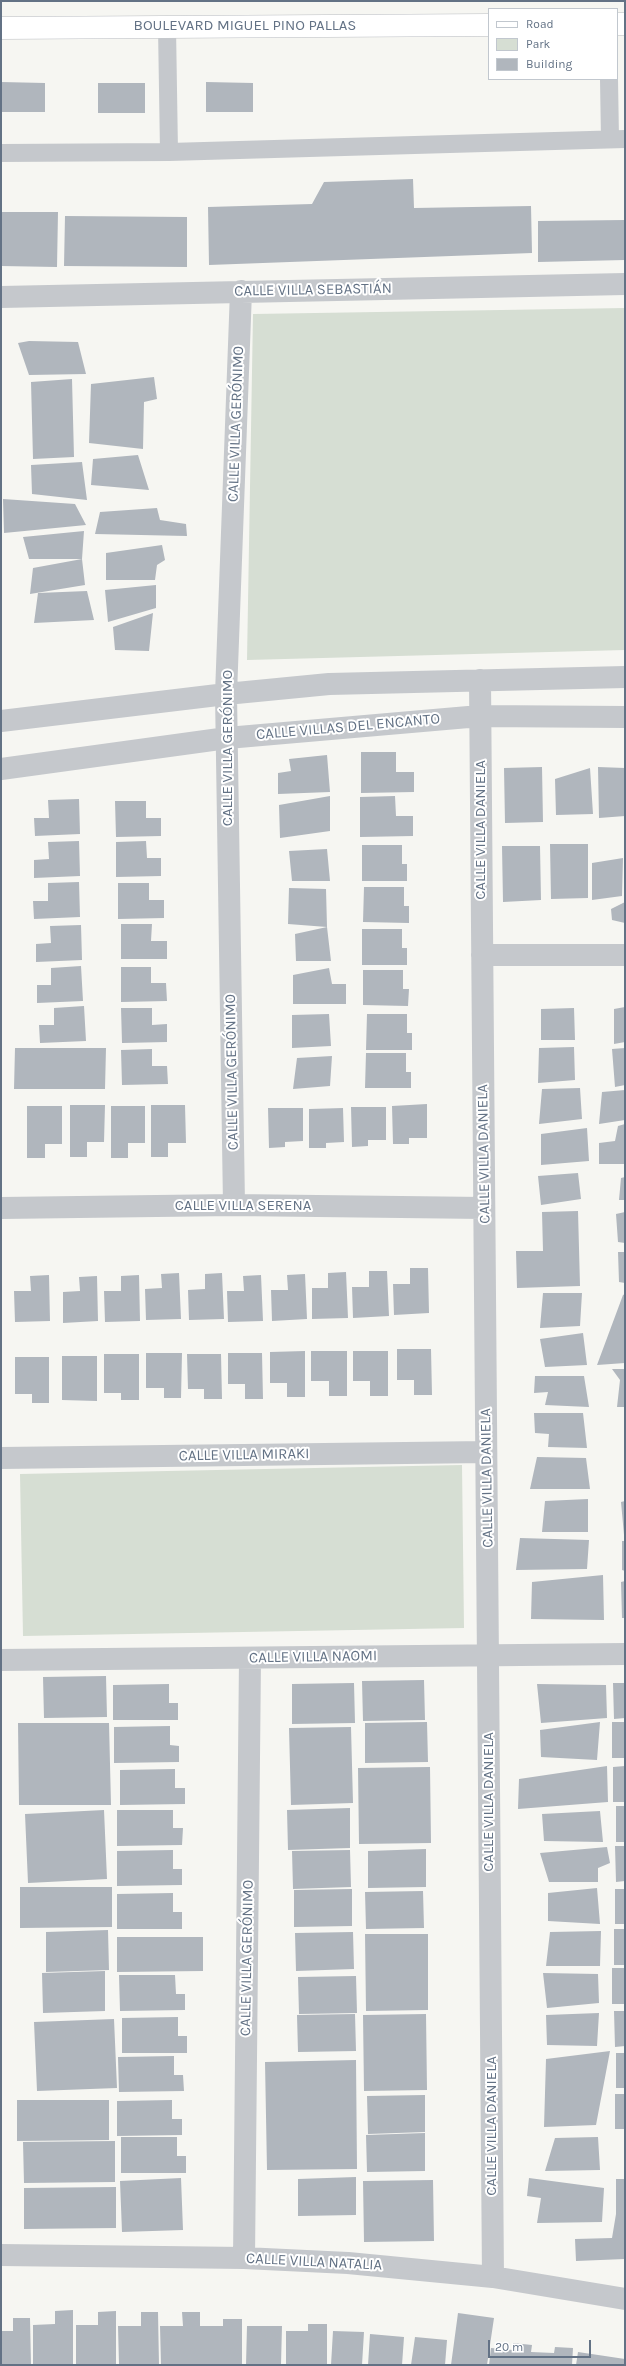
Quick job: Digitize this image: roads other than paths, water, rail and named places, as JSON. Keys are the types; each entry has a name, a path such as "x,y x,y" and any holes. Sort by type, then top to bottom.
{"main road":[{"name":"BOULEVARD MIGUEL PINO PALLAS","path":"1,28 488,25"}],"street":[{"name":"CALLE VILLA SEBASTIÁN","path":"1,297 625,284"},
{"name":"CALLE VILLA GERÓNIMO","path":"234,1205 226,694 241,291"},
{"path":"1,721 226,694 328,684 625,677"},
{"name":"CALLE VILLA DANIELA","path":"480,680 493,2277"},
{"name":"CALLE VILLAS DEL ENCANTO","path":"1,769 227,738 480,716 625,717"},
{"path":"482,956 625,955"},
{"name":"CALLE VILLA SERENA","path":"1,1208 234,1205 484,1208"},
{"name":"CALLE VILLA MIRAKI","path":"1,1458 486,1452"},
{"name":"CALLE VILLA NAOMI","path":"1,1660 625,1654"},
{"name":"CALLE VILLA GERÓNIMO","path":"244,2258 250,1658"},
{"name":"CALLE VILLA NATALIA","path":"1,2255 244,2258 348,2263 493,2277 625,2299"}],"lane":[{"path":"167,26 169,152"},
{"path":"1,153 169,152 618,139 609,80"}]}
